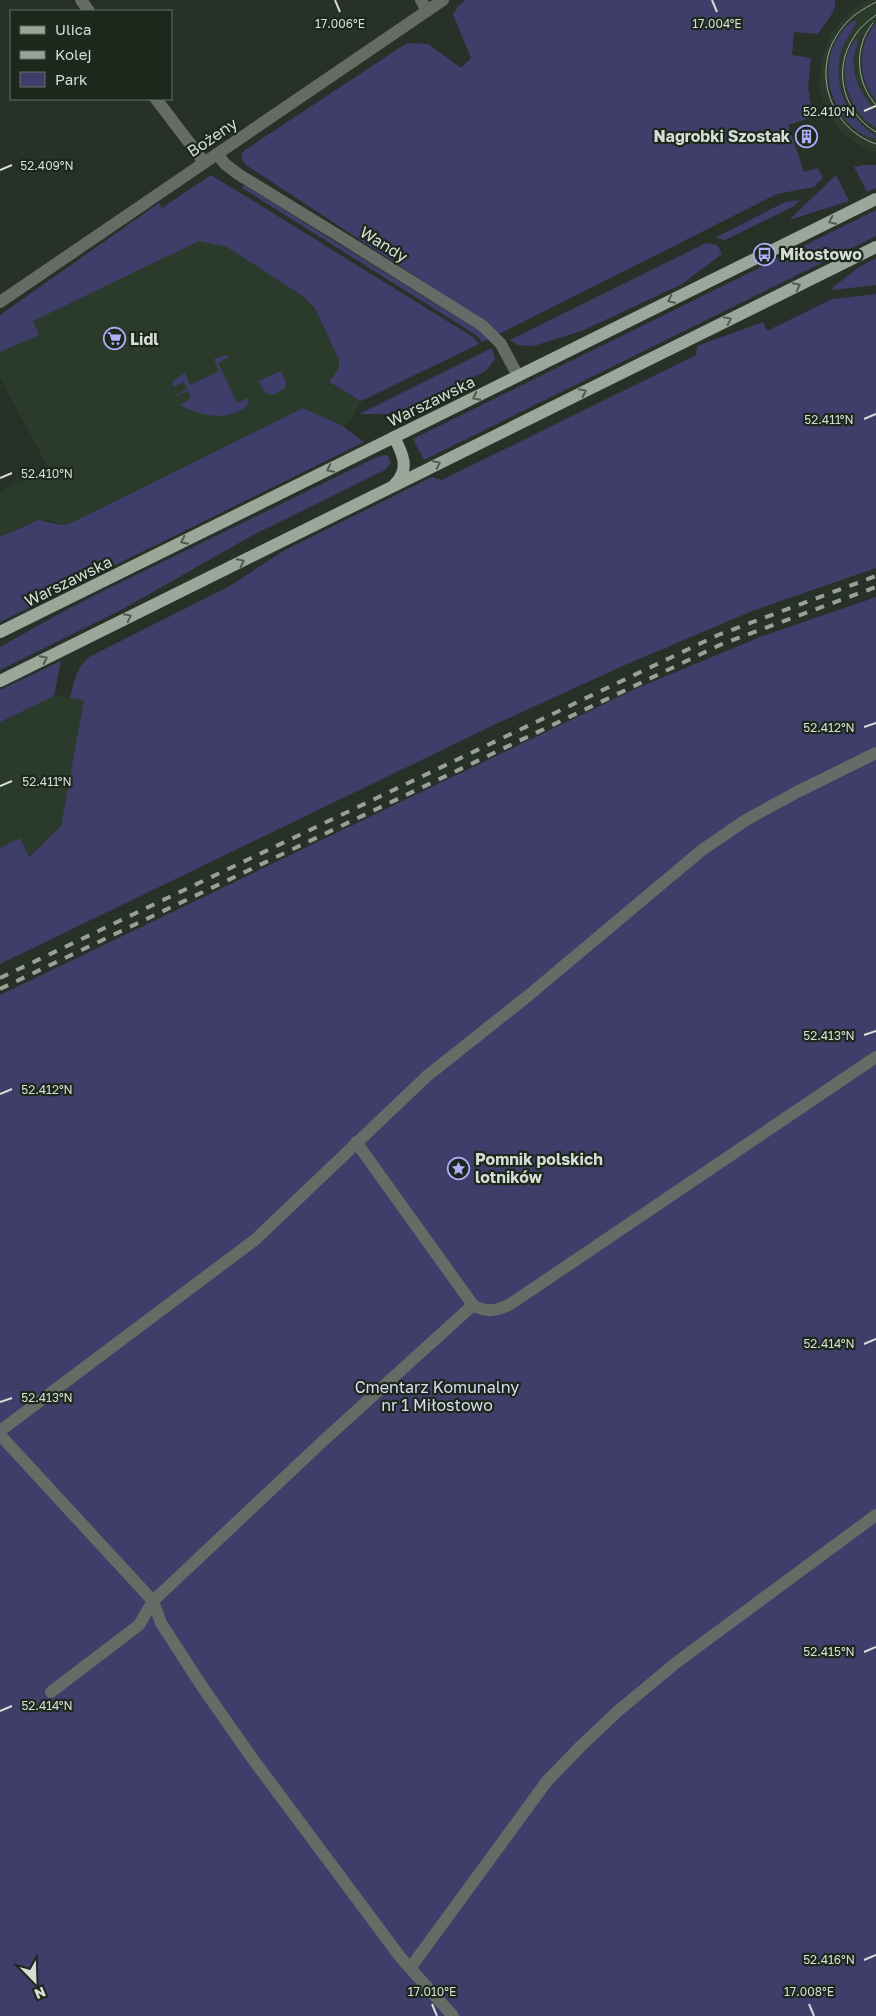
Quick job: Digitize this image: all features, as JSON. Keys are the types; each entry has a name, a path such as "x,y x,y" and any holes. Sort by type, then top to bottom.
{"main road":[{"name":"Warszawska","path":"0,632 876,199"},
{"path":"0,681 876,247"},
{"path":"393,486 402,474 404,464 403,455 394,437"}],"street":[{"name":"Bożeny","path":"0,302 217,154 424,6 443,0"},
{"path":"157,100 204,162"},
{"name":"Wandy","path":"217,154 225,164 243,178 483,326 501,344 518,376"},
{"path":"0,1431 256,1239 427,1076 529,995 702,850 754,815 876,753"},
{"path":"356,1142 473,1305 485,1311 493,1311 509,1305 876,1057"},
{"path":"51,1692 139,1625 153,1601 329,1435 473,1305"},
{"path":"0,1435 153,1601 166,1631 252,1758 395,1950 453,2016"},
{"path":"411,1968 547,1782 581,1746 618,1711 678,1662 876,1515"}],"shaded area":[{"path":"869,0 876,0 876,23 872,28 868,91 876,101 876,111 865,99 858,84 854,69 856,48 849,51 845,66 846,82 870,125 876,128 876,136 859,123 851,113 839,85 839,59 842,46 854,28 855,20 849,24 834,46 829,61 828,74 829,89 835,105 855,129 876,139 876,153 842,133 827,112 819,90 821,63 831,33 853,9"},
{"path":"199,240 227,247 304,297 315,308 339,360 339,368 329,383 361,401 351,420 344,427 303,408 71,523 62,525 47,520 24,525 0,537 0,491 48,467 0,378 0,352 39,335 32,321"},
{"path":"54,695 85,700 61,826 28,857 0,874 0,722"}],"green space":[{"path":"466,0 835,0 832,13 818,34 794,32 792,55 811,58 808,88 813,117 788,125 804,172 818,168 823,178 814,187 777,194 499,334 438,291 246,165 241,158 245,150 407,43 428,44 461,68 471,58 453,14 459,5"},
{"path":"855,20 855,26 843,45 839,62 840,87 850,110 857,120 876,136 876,139 859,132 845,119 836,104 830,86 829,67 832,49 841,33"},
{"path":"876,23 876,101 866,82 862,62 865,42"},
{"path":"858,38 854,57 856,79 862,93 876,111 876,128 866,121 858,111 851,99 847,86 846,60 850,48"},
{"path":"876,165 876,188 867,192 854,167"},
{"path":"211,175 473,337 479,344 361,401 329,382 339,368 339,360 315,308 304,297 227,247 199,241 33,321 39,335 0,352 0,315 159,203 162,208"},
{"path":"836,175 849,201 789,220"},
{"path":"244,185 481,332 489,339 482,342 476,335 242,188"},
{"path":"800,200 794,206 725,240 715,238 785,202"},
{"path":"876,210 876,236 424,460 413,439"},
{"path":"706,243 717,245 722,254 682,284 584,330 534,346 518,345 510,340"},
{"path":"876,258 876,285 833,290 832,288 859,267"},
{"path":"876,294 876,568 752,611 625,665 498,723 0,964 0,848 20,838 29,857 61,826 84,700 70,698 78,671 89,657 228,587 285,550 432,477 442,480 696,355 697,346 763,322 767,331 832,299"},
{"path":"492,348 495,359 486,371 405,409 387,414 359,414"},
{"path":"227,355 229,357 218,363 237,403 248,398 249,402 247,405 234,413 219,416 195,412 180,405 191,398 188,391 176,395 187,389 184,382 174,387 172,382 185,373 190,385 219,371 214,359"},
{"path":"281,371 286,383 285,388 273,395 266,394 258,381"},
{"path":"303,408 341,425 364,442 0,622 0,537 38,520 62,525 71,523"},
{"path":"388,456 391,462 385,470 253,535 123,609 0,670 0,647 57,615 377,457"},
{"name":"Cmentarz Komunalny nr 1 Miłostowo","path":"876,597 876,2016 0,2016 0,995 635,689 760,637"},
{"path":"61,661 54,696 0,722 0,690"}],"tram line":[{"path":"876,2 853,16 842,28 832,44 827,60 826,78 829,95 836,111 846,125 859,136 876,144"},
{"path":"876,15 861,28 847,49 843,76 844,89 856,114 876,132"},
{"path":"873,23 862,43 860,65 864,86 876,105"}],"railway":[{"path":"0,978 718,635 876,576"},
{"path":"0,989 722,644 876,587"}],"place":[{"name":"Nagrobki Szostak","path":"806,136"},
{"name":"Miłostowo","path":"764,254"},
{"name":"Lidl","path":"114,339"},
{"name":"Pomnik polskich lotników","path":"459,1168"}]}
